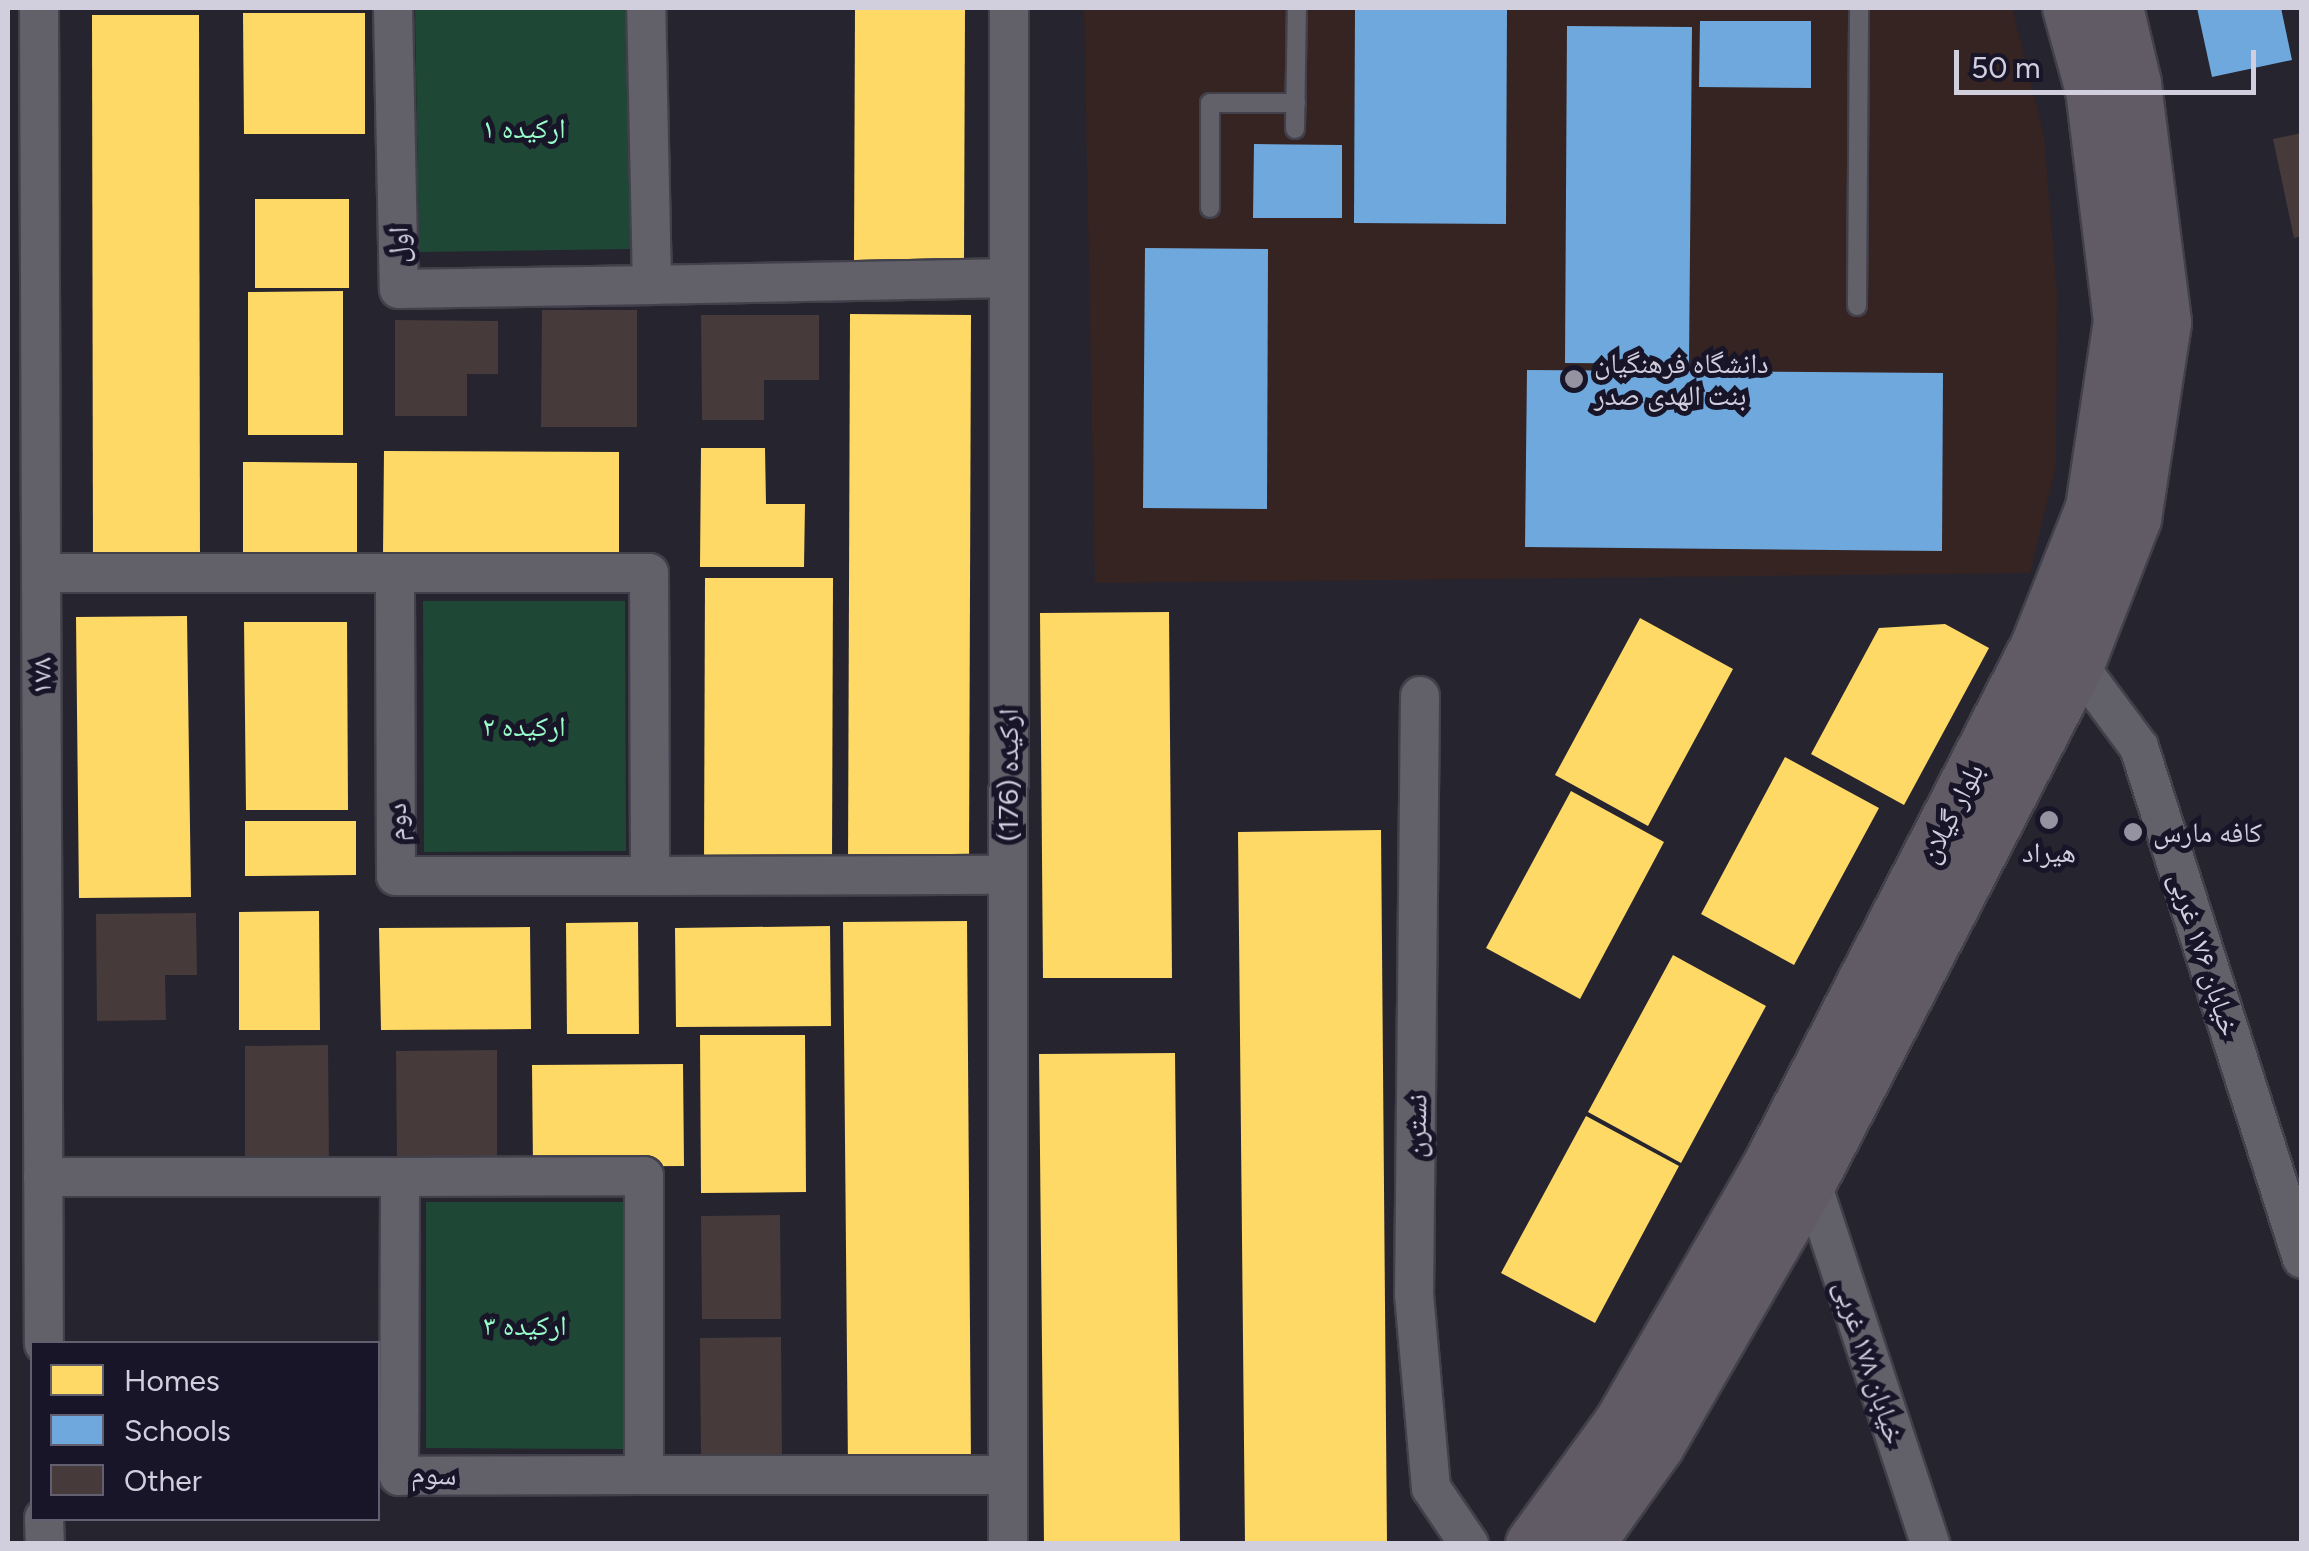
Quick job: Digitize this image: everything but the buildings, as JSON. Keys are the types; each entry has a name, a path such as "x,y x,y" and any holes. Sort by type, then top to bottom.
{"main road":[{"name":"بلوار گیلان","path":"1532,1544 1621,1422 1772,1160 2038,646 2092,508 2120,321 2092,91 2069,8"},
{"name":"بلوار گیلان","path":"1588,1544 1658,1446 1810,1182 2078,665 2135,520 2164,322 2135,83 2117,8"}],"street":[{"name":"۱۷۸","path":"39,8 41,573 24,816 43,1176 44,1341"},
{"name":"اول","path":"393,8 398,289 1008,278"},
{"path":"646,8 652,285"},
{"name":"ارکیده (176)","path":"1008,1544 1009,8"},
{"path":"41,573 649,573 650,876"},
{"name":"دوم","path":"395,573 396,876 1008,876"},
{"name":"خیابان ۱۷۶ غربی","path":"2078,665 2139,747 2302,1259"},
{"name":"نسترن","path":"1420,696 1414,1294 1432,1488 1470,1544"},
{"path":"43,1176 644,1176 644,1475"},
{"name":"سوم","path":"400,1177 399,1476 1008,1475"},
{"name":"خیابان ۱۷۸ غربی","path":"1810,1182 1930,1544"}],"lane":[{"path":"1296,130 1297,8"},
{"path":"1857,306 1859,8"},
{"path":"1210,208 1210,103 1296,104"}],"shaded area":[{"name":"دانشگاه فرهنگیان بنت الهدی صدر","path":"1084,8 2012,8 2044,136 2057,293 2056,465 2030,573 1095,583"}],"green space":[{"name":"ارکیده ۱","path":"415,8 629,8 632,249 419,252"},
{"name":"ارکیده ۲","path":"423,601 625,601 626,851 424,852"},
{"name":"ارکیده ۳","path":"426,1202 625,1202 625,1449 426,1448"}],"place":[{"name":"دانشگاه فرهنگیان بنت الهدی صدر","path":"1574,379"},
{"name":"هیراد","path":"2049,820"},
{"name":"کافه مارس","path":"2133,832"}]}
